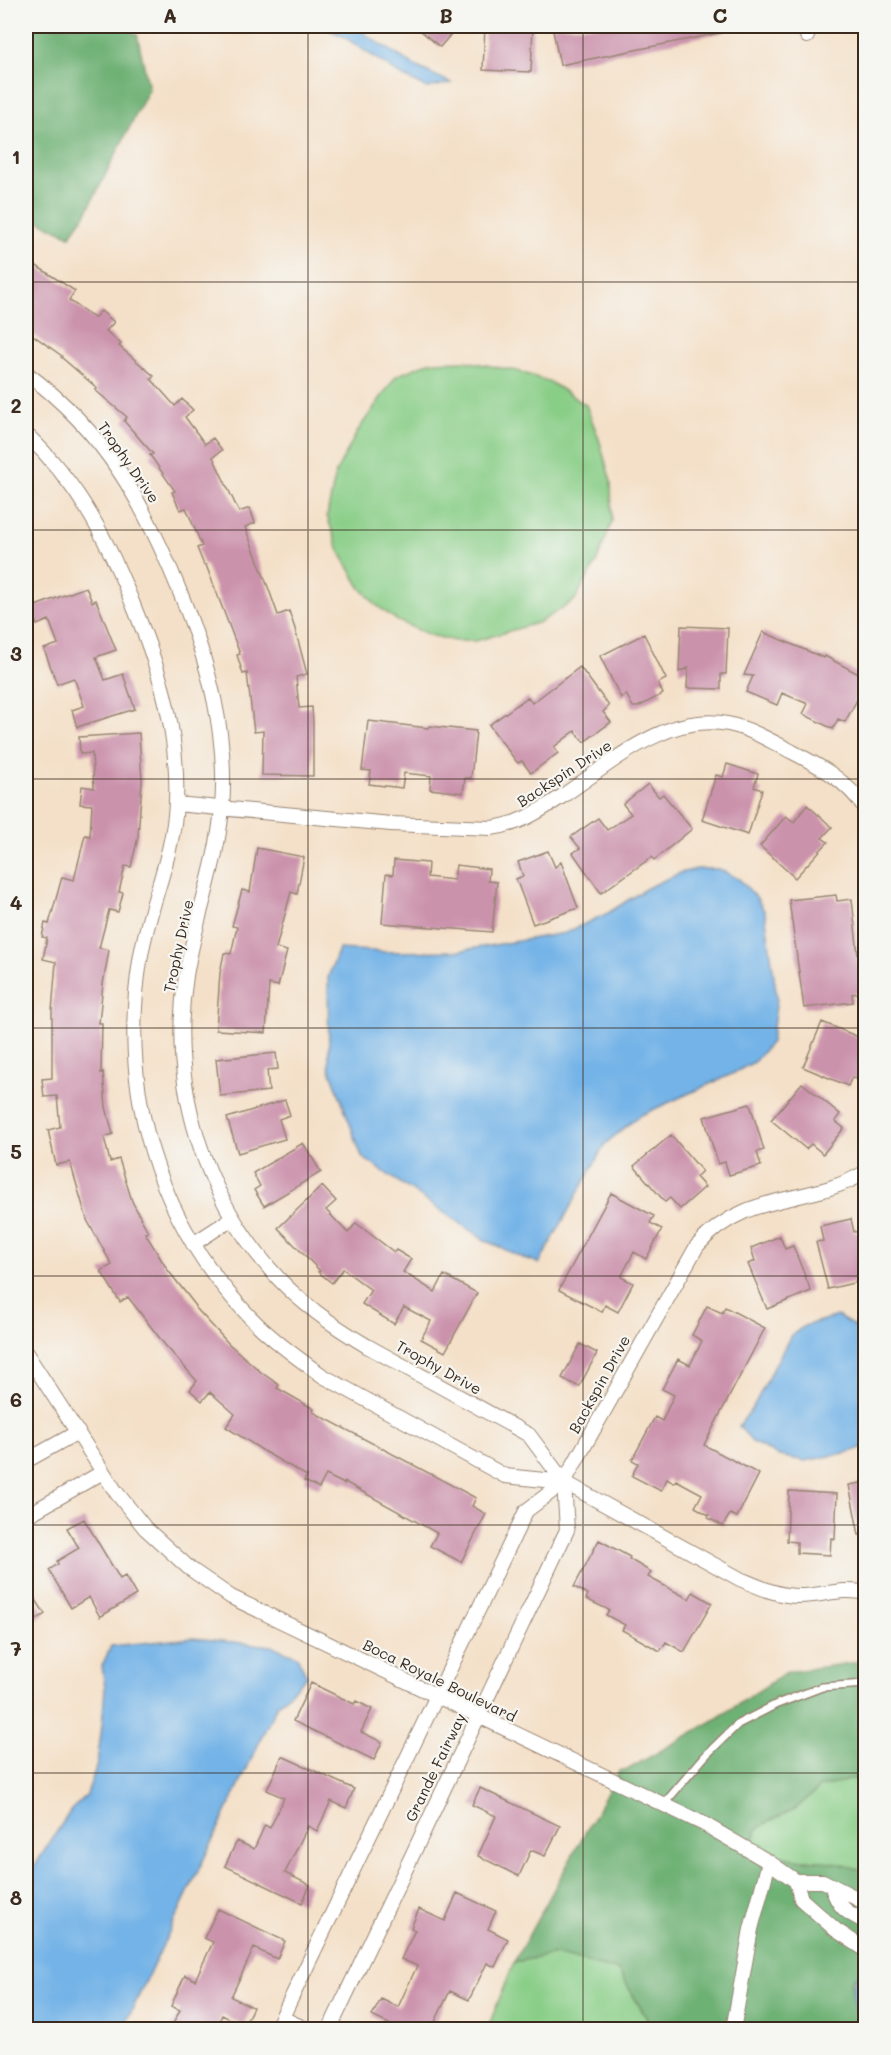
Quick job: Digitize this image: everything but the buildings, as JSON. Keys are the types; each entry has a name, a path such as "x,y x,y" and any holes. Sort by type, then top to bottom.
{"street":[{"name":"Trophy Drive","path":"26,373 64,404 102,447 134,492 152,527 198,639 214,695 221,742 222,809 212,870 186,976 181,1034 186,1090 197,1138 215,1184 233,1218 262,1259 279,1280 300,1300 367,1346 529,1435 564,1482"},
{"name":"Trophy Drive","path":"26,434 81,497 104,536 150,647 164,689 174,744 176,804 167,854 140,959 134,1004 134,1052 142,1117 151,1149 171,1201 193,1244 209,1268 250,1318 323,1376 505,1476 564,1482 740,1579 769,1591 798,1596 846,1589 866,1593"},
{"name":"Backspin Drive","path":"176,804 391,824 503,827 517,823 544,809 656,735 682,726 714,723 728,724 759,735 824,768 845,784 866,810"},
{"name":"Backspin Drive","path":"436,1696 526,1511 564,1482 685,1264 704,1238 720,1223 742,1211 842,1184 866,1172"},
{"path":"193,1244 233,1218"},
{"name":"Boca Royale Boulevard","path":"26,1353 116,1492 145,1528 189,1568 231,1597 704,1824 769,1862 796,1881"},
{"path":"26,1461 78,1432"},
{"path":"26,1516 104,1472"},
{"name":"Grande Fairway","path":"329,2030 567,1530 564,1482"},
{"name":"Grande Fairway","path":"279,2024 436,1696"},
{"path":"734,2030 751,1929 769,1862"},
{"path":"866,1903 823,1881 796,1881 801,1899 836,1930 866,1950"},
{"path":"831,1885 836,1902 859,1919 844,1935"},
{"path":"279,2024 308,2030"}],"lane":[{"path":"663,1805 706,1755 738,1724 777,1704 822,1687 866,1684"}],"green space":[{"path":"26,26 120,26 137,34 149,89 86,213 70,236 26,215"},
{"path":"465,361 517,371 550,382 586,405 599,439 611,482 612,521 596,563 574,601 540,622 476,641 455,641 430,635 398,621 376,605 360,587 339,551 327,516 336,472 359,429 396,376 429,362"},
{"path":"865,1661 865,1776 821,1787 795,1809 757,1829 752,1846 770,1855 833,1862 865,1871 865,1969 863,1968 851,1981 854,2004 861,2028 864,2029 653,2029 619,1971 556,1954 514,1962 619,1771 629,1769 716,1719 787,1672"},
{"path":"865,1776 865,1871 833,1862 770,1855 752,1846 757,1829 795,1809 821,1787"},
{"path":"556,1954 619,1971 653,2029 487,2030 514,1962"}],"water":[{"path":"320,26 361,26 366,35 415,66 451,83 427,88 404,77 341,35"},
{"path":"697,869 719,869 739,879 756,897 765,912 777,998 771,1042 754,1062 639,1116 605,1144 539,1264 483,1239 362,1157 329,1066 328,977 339,949 387,952 458,951 565,933 608,913 647,888 680,873"},
{"path":"837,1316 859,1329 866,1355 865,1446 854,1451 805,1461 779,1456 752,1442 739,1426 753,1407 790,1337 804,1326"},
{"path":"193,1638 272,1646 297,1656 307,1676 277,1705 123,2029 26,2029 26,1879 71,1810 87,1795 97,1764 102,1726 105,1688 102,1666 111,1646"},
{"path":"863,1968 866,1969 865,2030 861,2028 856,2012 852,1988 857,1974"}]}
